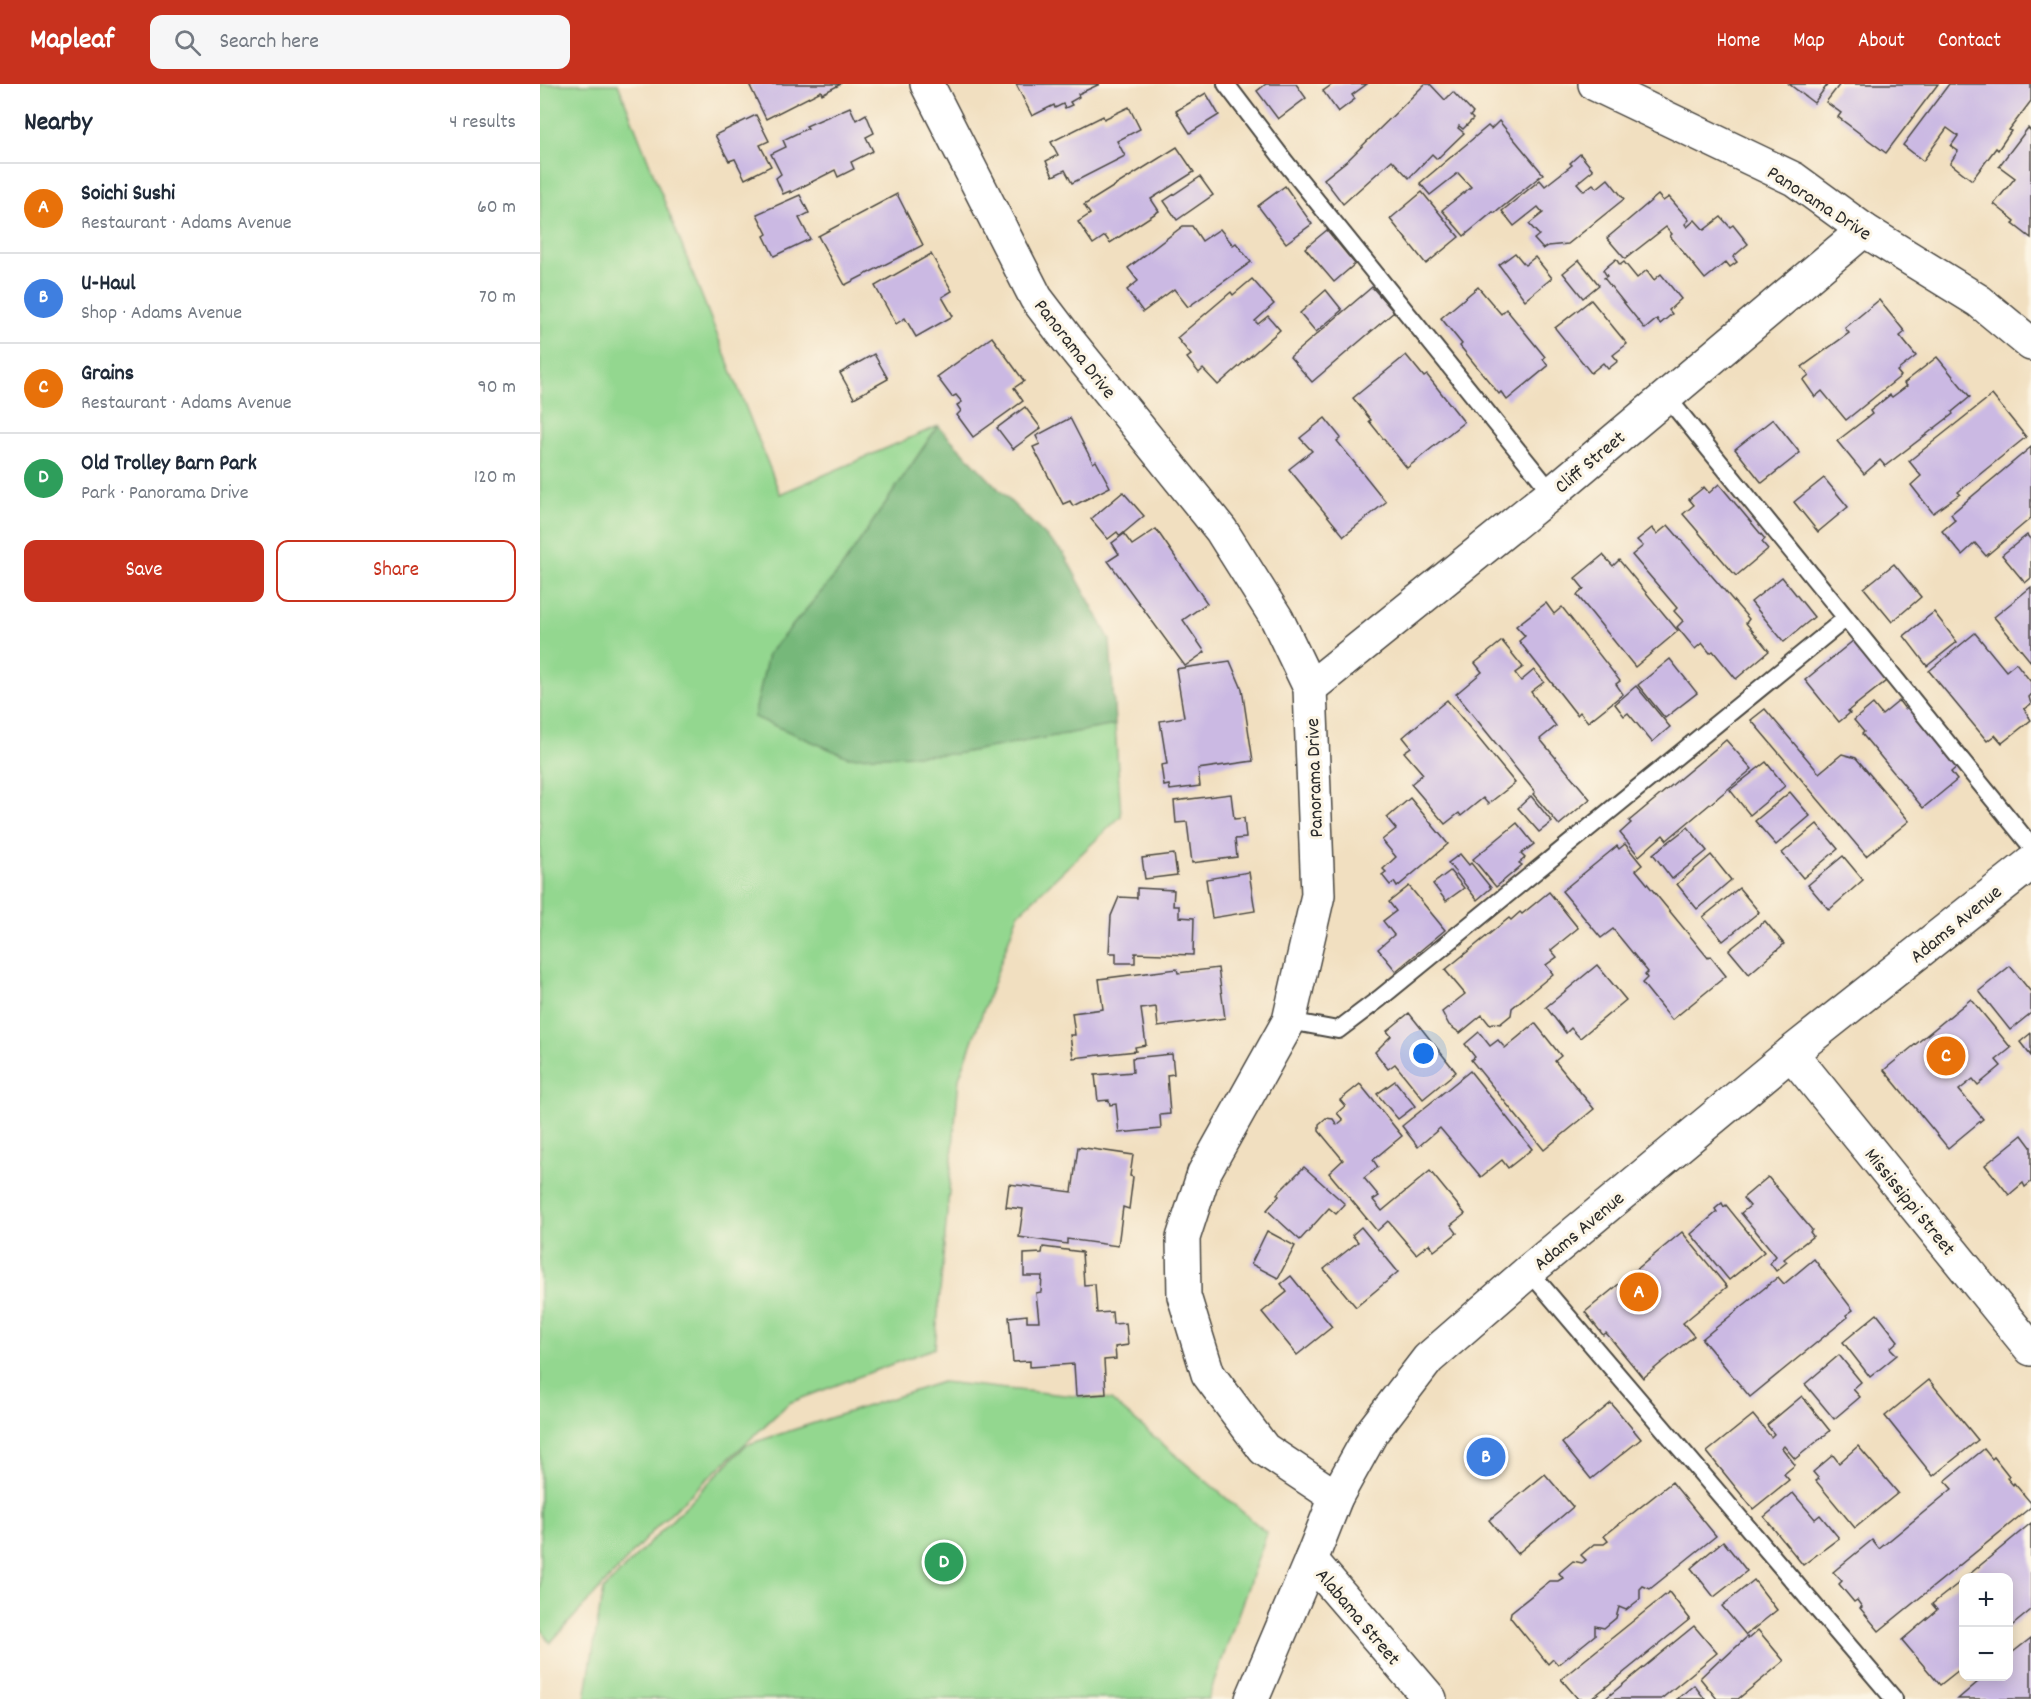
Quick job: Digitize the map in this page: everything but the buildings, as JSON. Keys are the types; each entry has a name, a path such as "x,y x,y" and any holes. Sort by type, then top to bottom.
{"street":[{"name":"Panorama Drive","path":"927,84 1036,298 1221,530 1277,619 1310,688 1317,895 1288,1021 1204,1173 1182,1238 1184,1296 1208,1374 1264,1449 1336,1497"},
{"name":"Panorama Drive","path":"1595,84 1794,180 1864,230 1979,302 2031,344"},
{"name":"Cliff Street","path":"1310,688 1552,493 1864,230"},
{"name":"Adams Avenue","path":"1252,1699 1336,1497 1372,1432 1428,1359 1529,1271 1791,1053 2031,863"},
{"name":"Mississippi Street","path":"1791,1053 2031,1349"},
{"name":"Alabama Street","path":"1311,1560 1430,1699"}],"lane":[{"path":"1226,84 1286,163 1552,493"},
{"path":"1666,396 2031,846"},
{"path":"1288,1021 1338,1030 1845,619"},
{"path":"1529,1271 1894,1699"}],"green space":[{"path":"540,84 618,84 780,494 938,426 840,570 768,654 955,754 1115,725 1121,816 1018,914 959,1078 935,1348 789,1403 662,1521 550,1643 540,1627"},
{"path":"938,426 1064,554 1110,640 1115,725 955,754 848,757 754,717 768,654 840,570"},
{"path":"942,1382 1111,1400 1267,1533 1208,1699 585,1699 603,1590 746,1445"}],"place":[{"name":"Grains","path":"1946,1056"},
{"name":"Soichi Sushi","path":"1639,1292"},
{"name":"U-Haul","path":"1486,1457"},
{"name":"Old Trolley Barn Park","path":"944,1562"}]}
